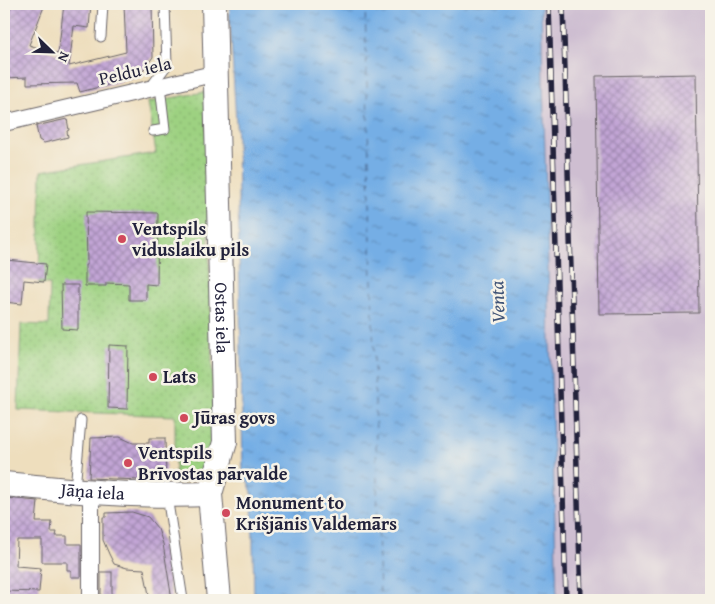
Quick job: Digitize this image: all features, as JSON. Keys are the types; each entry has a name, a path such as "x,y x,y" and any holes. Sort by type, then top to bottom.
{"street":[{"name":"Ostas iela","path":"214,4 225,442 210,494 219,600"},
{"name":"Peldu iela","path":"4,123 217,73"},
{"name":"Jāņa iela","path":"4,484 38,483 83,492 167,496 210,494"},
{"path":"83,492 91,600"}],"lane":[{"path":"100,37 103,4"},
{"path":"153,131 165,129 155,87 167,65 165,4"},
{"path":"81,420 83,492"},
{"path":"167,496 183,600"}],"shaded area":[{"path":"541,4 711,4 711,600 557,600"}],"green space":[{"path":"205,92 214,440 204,470 193,478 175,484 175,416 18,410 21,324 49,325 50,284 39,284 41,171 156,153 148,102"}],"water":[{"name":"Venta","path":"229,4 541,4 557,600 254,600 252,492 243,475 237,140"}],"building":[{"path":"12,4 45,4 29,45 58,54 64,4 91,4 89,28 74,26 69,66 126,52 124,4 152,4 153,57 138,77 80,92 77,83 27,84 27,77 4,78 4,25"},
{"path":"696,74 699,313 599,314 596,76"},
{"path":"67,119 68,137 44,143 39,140 36,126"},
{"name":"Ventspils viduslaiku pils","path":"86,212 158,213 157,285 146,284 146,300 129,300 129,284 106,283 106,286 85,286 85,265 87,265"},
{"path":"7,260 46,264 44,282 24,280 22,304 4,302"},
{"path":"61,285 78,285 78,330 62,329"},
{"path":"109,345 128,346 127,409 108,408"},
{"name":"Ventspils Brīvostas pārvalde","path":"120,437 133,443 149,443 149,438 165,438 166,481 89,478 91,438"},
{"path":"5,498 38,501 36,522 52,522 51,532 57,532 56,536 67,536 67,544 81,544 81,577 71,577 71,570 67,570 67,562 42,562 42,540 17,540 16,566 41,568 39,592 4,591"},
{"path":"132,512 148,517 158,529 163,544 172,600 150,600 144,569 127,568 114,564 109,554 103,540 103,517 106,517 106,513"},
{"path":"101,572 112,572 112,600 101,600"}],"ferry route":[{"path":"365,4 380,600"}],"railway":[{"path":"549,4 566,600"},
{"path":"563,4 581,600"}],"place":[{"name":"Ventspils viduslaiku pils","path":"122,239"},
{"name":"Lats","path":"153,377"},
{"name":"Jūras govs","path":"184,418"},
{"name":"Ventspils Brīvostas pārvalde","path":"128,463"},
{"name":"Monument to Krišjānis Valdemārs","path":"226,513"}]}
